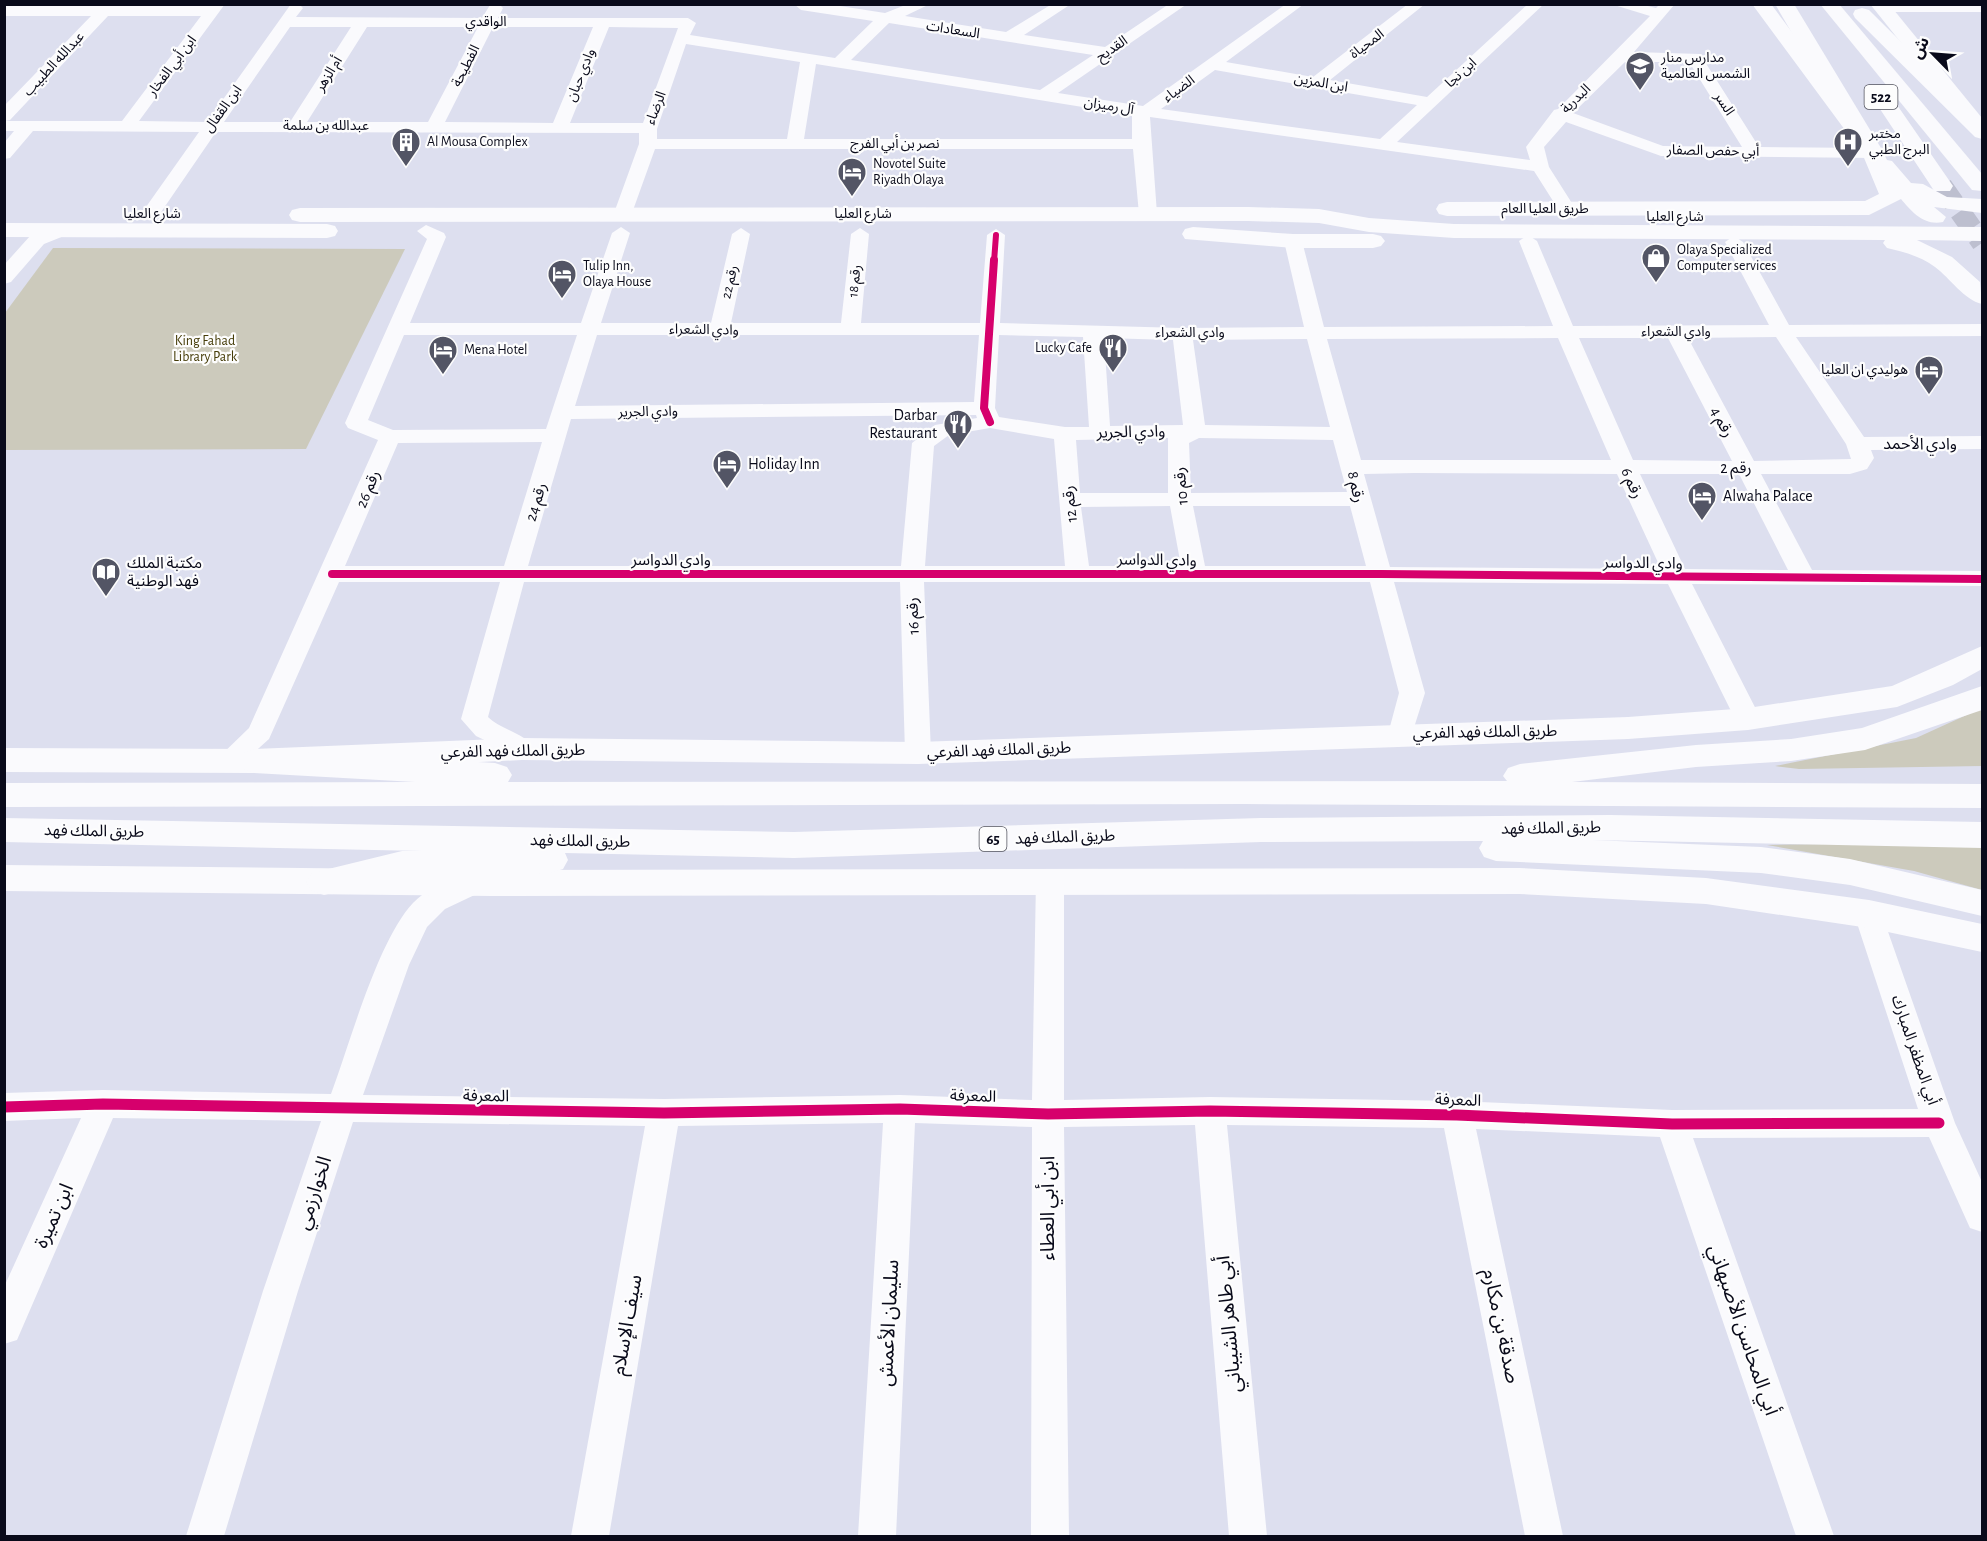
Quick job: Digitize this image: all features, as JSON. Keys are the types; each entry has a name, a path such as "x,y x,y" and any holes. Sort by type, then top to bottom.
{"main road":[{"path":"1761,4 1873,153 1921,209 1935,217"},
{"path":"1784,4 1873,153 1923,196 1958,206 1982,188"},
{"name":"522","path":"1809,4 1949,186"},
{"name":"522","path":"1829,4 1982,188"},
{"path":"1852,4 1944,99 1983,132"},
{"path":"1880,5 1983,132"},
{"name":"طريق العليا العام","path":"1148,214 1224,208 1869,208 1891,197 1873,153"},
{"name":"شارع العليا","path":"4,212 150,214 297,223 377,231 622,223 1148,214 1319,216 1369,225 1444,231 1598,234 1983,234"},
{"name":"شارع العليا","path":"357,216 339,227 377,231"},
{"name":"شارع العليا","path":"4,230 297,223 357,216 622,223 741,234 1290,235 1434,218 1983,218"},
{"path":"1171,233 1293,241 1884,242 1908,245 1942,259 1983,297"},
{"path":"1953,234 1944,244 1983,297"},
{"name":"طريق الملك فهد الفرعي","path":"4,760 241,761 522,748 918,753 1401,734 1628,728 1748,719 1897,696 1942,678 1983,656"},
{"path":"1245,792 1438,784 1696,756 1791,750 1865,739 1917,723 1983,697"},
{"path":"241,761 634,781 705,792"},
{"name":"طريق الملك فهد","path":"4,795 358,796 705,792 1245,792 1983,796"},
{"name":"طريق الملك فهد","path":"4,830 794,845 1261,830 1610,827 1983,835"},
{"path":"1261,830 1530,850 1761,860 1850,872 1983,903"},
{"path":"324,882 402,864 722,858 794,845"},
{"path":"4,878 473,883 1050,880 1519,881 1706,891 1869,914 1983,938"}],"street":[{"name":"ابن القفال","path":"150,214 208,128 298,4"},
{"name":"الفطيحة","path":"435,126 496,4"},
{"name":"الرضاء","path":"622,223 648,136 693,4"},
{"name":"السعادات","path":"801,4 884,19 1106,52"},
{"path":"839,63 884,19 923,4"},
{"path":"1007,38 1064,4"},
{"name":"القديح","path":"1044,95 1180,4"},
{"name":"الضياء","path":"1148,214 1139,117 1297,4"},
{"name":"المحياة","path":"1317,82 1418,4"},
{"name":"ابن نجا","path":"1386,143 1537,4"},
{"path":"1618,4 1665,9"},
{"path":"1880,5 1983,8"},
{"path":"4,11 216,8"},
{"name":"ابن أبي الفخار","path":"126,127 216,8"},
{"name":"البدرية","path":"1540,167 1534,147 1560,114 1621,57 1665,9"},
{"name":"عبدالله الطبيب","path":"4,117 104,11"},
{"name":"الواقدي","path":"285,22 603,22 684,30"},
{"name":"أم الزهر","path":"296,126 362,22"},
{"name":"وادي حبان","path":"560,127 603,22"},
{"name":"آل رميزان","path":"684,30 839,63 1148,112 1386,143 1540,167"},
{"name":"السر","path":"1621,57 1694,57 1754,152"},
{"path":"795,143 809,58"},
{"name":"ابن المزين","path":"1212,64 1429,102"},
{"name":"أبي حفص الصفار","path":"1560,114 1662,151 1873,153"},
{"name":"عبدالله بن سلمة","path":"4,126 560,127 648,136"},
{"path":"4,154 27,127"},
{"name":"نصر بن أبي الفرج","path":"648,136 795,143 1143,144"},
{"path":"1540,167 1566,208"},
{"name":"رقم 24","path":"522,748 484,730 474,719 487,682 513,575 622,223"},
{"path":"4,278 37,240 62,230"},
{"path":"426,231 437,237 356,423 390,437 557,435"},
{"name":"رقم 22","path":"719,330 741,234"},
{"name":"رقم 18","path":"850,329 860,234"},
{"path":"987,415 996,235"},
{"name":"رقم 8","path":"1293,241 1295,258 1344,434 1358,499 1381,574 1412,693 1401,734"},
{"name":"رقم 6","path":"1528,241 1564,331 1675,578 1748,719"},
{"path":"1734,242 1783,332 1857,444"},
{"name":"وادي الشعراء","path":"397,329 990,329 1182,334 1983,330"},
{"path":"1093,332 1100,433"},
{"name":"رقم 4","path":"1675,332 1804,577"},
{"path":"1182,334 1196,430"},
{"name":"وادي الجرير","path":"564,413 987,415 1065,434 1196,430 1344,434"},
{"name":"وادي الجرير","path":"923,443 943,430 987,415"},
{"name":"رقم 10","path":"1195,576 1180,498 1178,440 1196,430"},
{"name":"رقم 12","path":"1065,434 1069,500 1078,574"},
{"name":"رقم 26","path":"241,761 260,734 332,574 390,437"},
{"name":"رقم 16","path":"918,753 912,574 923,443"},
{"name":"وادي الأحمد","path":"1857,444 1983,443"},
{"name":"رقم 2","path":"1352,467 1566,466 1626,469 1850,467 1859,464 1863,458 1857,444"},
{"path":"1069,500 1358,499"},
{"name":"وادي الدواسر","path":"332,574 1195,576 1381,574 1983,579"},
{"name":"ابن أبي العطاء","path":"1050,880 1048,1114 1050,1536"},
{"name":"الخوارزمي","path":"205,1536 341,1109 398,959 414,925 424,910 446,894 473,883"},
{"name":"أبي المظفر المبارك","path":"1869,914 1940,1123 1983,1217"},
{"name":"المعرفة","path":"4,1107 103,1104 664,1113 900,1109 1048,1114 1210,1111 1457,1115 1672,1124 1940,1123"},
{"name":"ابن تميرة","path":"4,1328 103,1104"},
{"name":"سليمان الأعمش","path":"877,1536 900,1109"},
{"name":"أبي طاهر الشيباني","path":"1210,1111 1248,1536"},
{"name":"سيف الإسلام","path":"590,1536 664,1113"},
{"name":"صدقة بن مكارم","path":"1457,1115 1544,1536"},
{"name":"أبي المحاسن الأصبهاني","path":"1672,1124 1815,1536"}],"green space":[{"name":"King Fahad Library Park","path":"53,248 405,249 306,449 5,450 5,313"},
{"path":"1982,708 1982,766 1799,769 1775,766 1916,738"},
{"path":"1982,844 1982,890 1914,871 1767,845"}],"tunnel":[{"path":"1942,186 1982,243"}],"cycle path":[{"path":"990,422 984,408 996,235"},
{"path":"332,574 1381,574 1982,579"},
{"path":"4,1107 103,1104 664,1113 900,1109 1048,1114 1210,1111 1457,1115 1672,1124 1939,1123"}],"place":[{"name":"مدارس منار الشمس العالمية","path":"1640,92"},
{"name":"Al Mousa Complex","path":"406,168"},
{"name":"مختبر البرج الطبي","path":"1848,168"},
{"name":"Novotel Suite Riyadh Olaya","path":"852,198"},
{"name":"Olaya Specialized Computer services","path":"1656,284"},
{"name":"Tulip Inn, Olaya House","path":"562,300"},
{"name":"Lucky Cafe","path":"1113,374"},
{"name":"Mena Hotel","path":"443,376"},
{"name":"هوليدي ان العليا","path":"1929,396"},
{"name":"Darbar Restaurant","path":"958,450"},
{"name":"Holiday Inn","path":"727,490"},
{"name":"Alwaha Palace","path":"1702,522"},
{"name":"مكتبة الملك فهد الوطنية","path":"106,598"}]}
